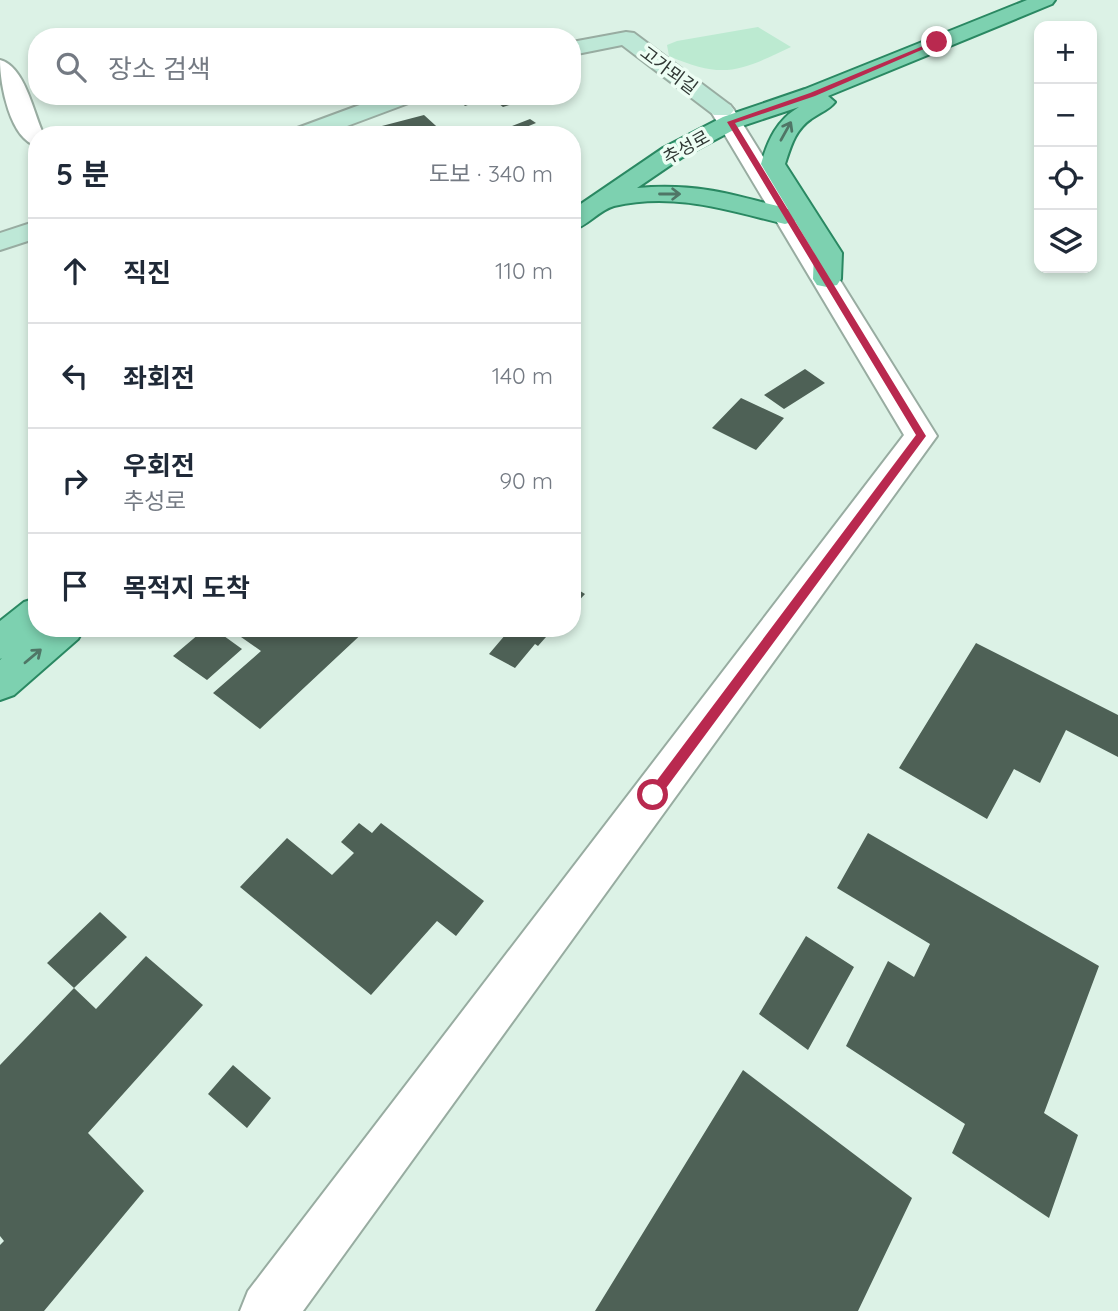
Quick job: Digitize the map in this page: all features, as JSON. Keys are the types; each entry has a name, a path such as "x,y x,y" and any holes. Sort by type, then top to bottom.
{"main road":[{"name":"추성로","path":"626,158 726,116 813,94 1045,0"},
{"path":"827,279 828,253 773,164 780,141 791,120 870,80 974,36 1011,12"},
{"name":"추성로","path":"581,215 726,116 787,80"},
{"path":"602,200 645,194 705,195 785,216"},
{"path":"0,643 28,620"},
{"path":"0,683 54,637"}],"street":[{"name":"고가뫼길","path":"581,47 626,38 726,116"},
{"path":"0,67 7,74 28,126"},
{"path":"324,126 381,105"},
{"path":"268,1311 921,436 726,116"},
{"path":"0,242 28,232"}],"green space":[{"path":"758,27 791,47 744,67 718,70 669,56 667,45 677,41"}],"building":[{"path":"424,115 436,126 382,126"},
{"path":"530,119 536,123 529,126 512,126"},
{"path":"805,369 825,383 784,409 764,395"},
{"path":"741,398 784,418 756,450 712,428"},
{"path":"195,637 225,637 242,649 207,680 173,656"},
{"path":"241,637 358,637 260,729 213,693 261,651"},
{"path":"503,637 546,637 538,646 535,644 515,668 489,654"},
{"path":"976,643 1118,715 1118,757 1066,730 1040,783 1014,769 987,819 899,768"},
{"path":"359,823 372,833 381,823 484,901 456,936 437,921 371,995 240,887 287,838 332,875 354,853 341,842"},
{"path":"868,833 1099,966 1044,1113 1078,1135 1049,1218 952,1153 965,1124 846,1046 888,961 914,977 930,944 837,888"},
{"path":"100,912 127,937 74,988 47,963"},
{"path":"806,936 854,967 808,1050 759,1014"},
{"path":"146,956 203,1005 88,1133 144,1191 44,1311 0,1311 0,1245 4,1241 0,1236 0,1065 74,988 96,1009"},
{"path":"233,1065 271,1098 247,1128 208,1094"},
{"path":"743,1070 912,1198 858,1311 595,1311"}],"route":[{"path":"653,795 921,436 827,279 785,216 731,122 813,94 937,42"}]}
